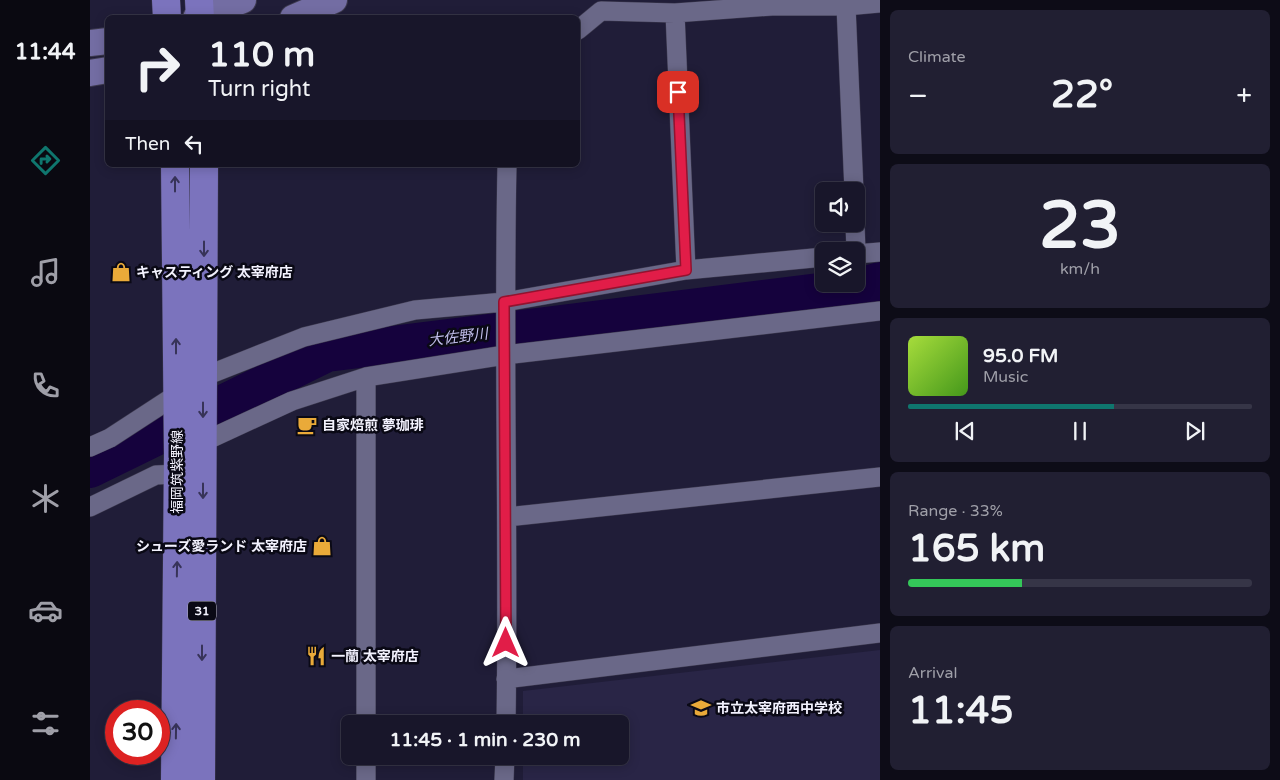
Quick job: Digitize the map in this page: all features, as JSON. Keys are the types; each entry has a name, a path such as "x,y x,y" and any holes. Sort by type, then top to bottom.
{"main road":[{"path":"166,0 167,15"},
{"path":"199,13 243,0"},
{"path":"299,15 334,0"},
{"path":"90,43 105,41"},
{"path":"90,72 105,70"},
{"name":"福岡筑紫野線","path":"175,167 178,464 175,780"},
{"name":"福岡筑紫野線","path":"201,780 204,167"}],"street":[{"path":"580,27 597,5 675,13 772,6 862,3 854,182"},
{"path":"675,13 686,270"},
{"path":"506,715 507,517 504,302 507,167"},
{"path":"865,252 880,252"},
{"path":"203,377 304,337 415,310 504,302 686,270 815,258"},
{"path":"203,442 292,401 366,377 505,355 578,348 880,311"},
{"path":"366,377 366,715"},
{"path":"90,447 110,438 176,395"},
{"path":"90,507 178,464"},
{"path":"507,517 880,477"},
{"path":"506,678 880,633"},
{"path":"366,765 366,780"},
{"path":"504,780 505,765"}],"shaded area":[{"name":"市立太宰府西中学校","path":"880,650 880,780 523,780 523,765 629,765 629,715 523,715 523,691"}],"waterway":[{"name":"大佐野川","path":"90,469 327,353 859,287 880,281"}],"place":[{"name":"キャスティング 太宰府店","path":"121,272"},
{"name":"自家焙煎 夢珈琲","path":"307,425"},
{"name":"シューズ愛ランド 太宰府店","path":"322,546"},
{"name":"一蘭 太宰府店","path":"316,656"},
{"name":"市立太宰府西中学校","path":"701,708"}],"route":[{"path":"506,643 507,499 504,302 686,270 678,92"}]}
